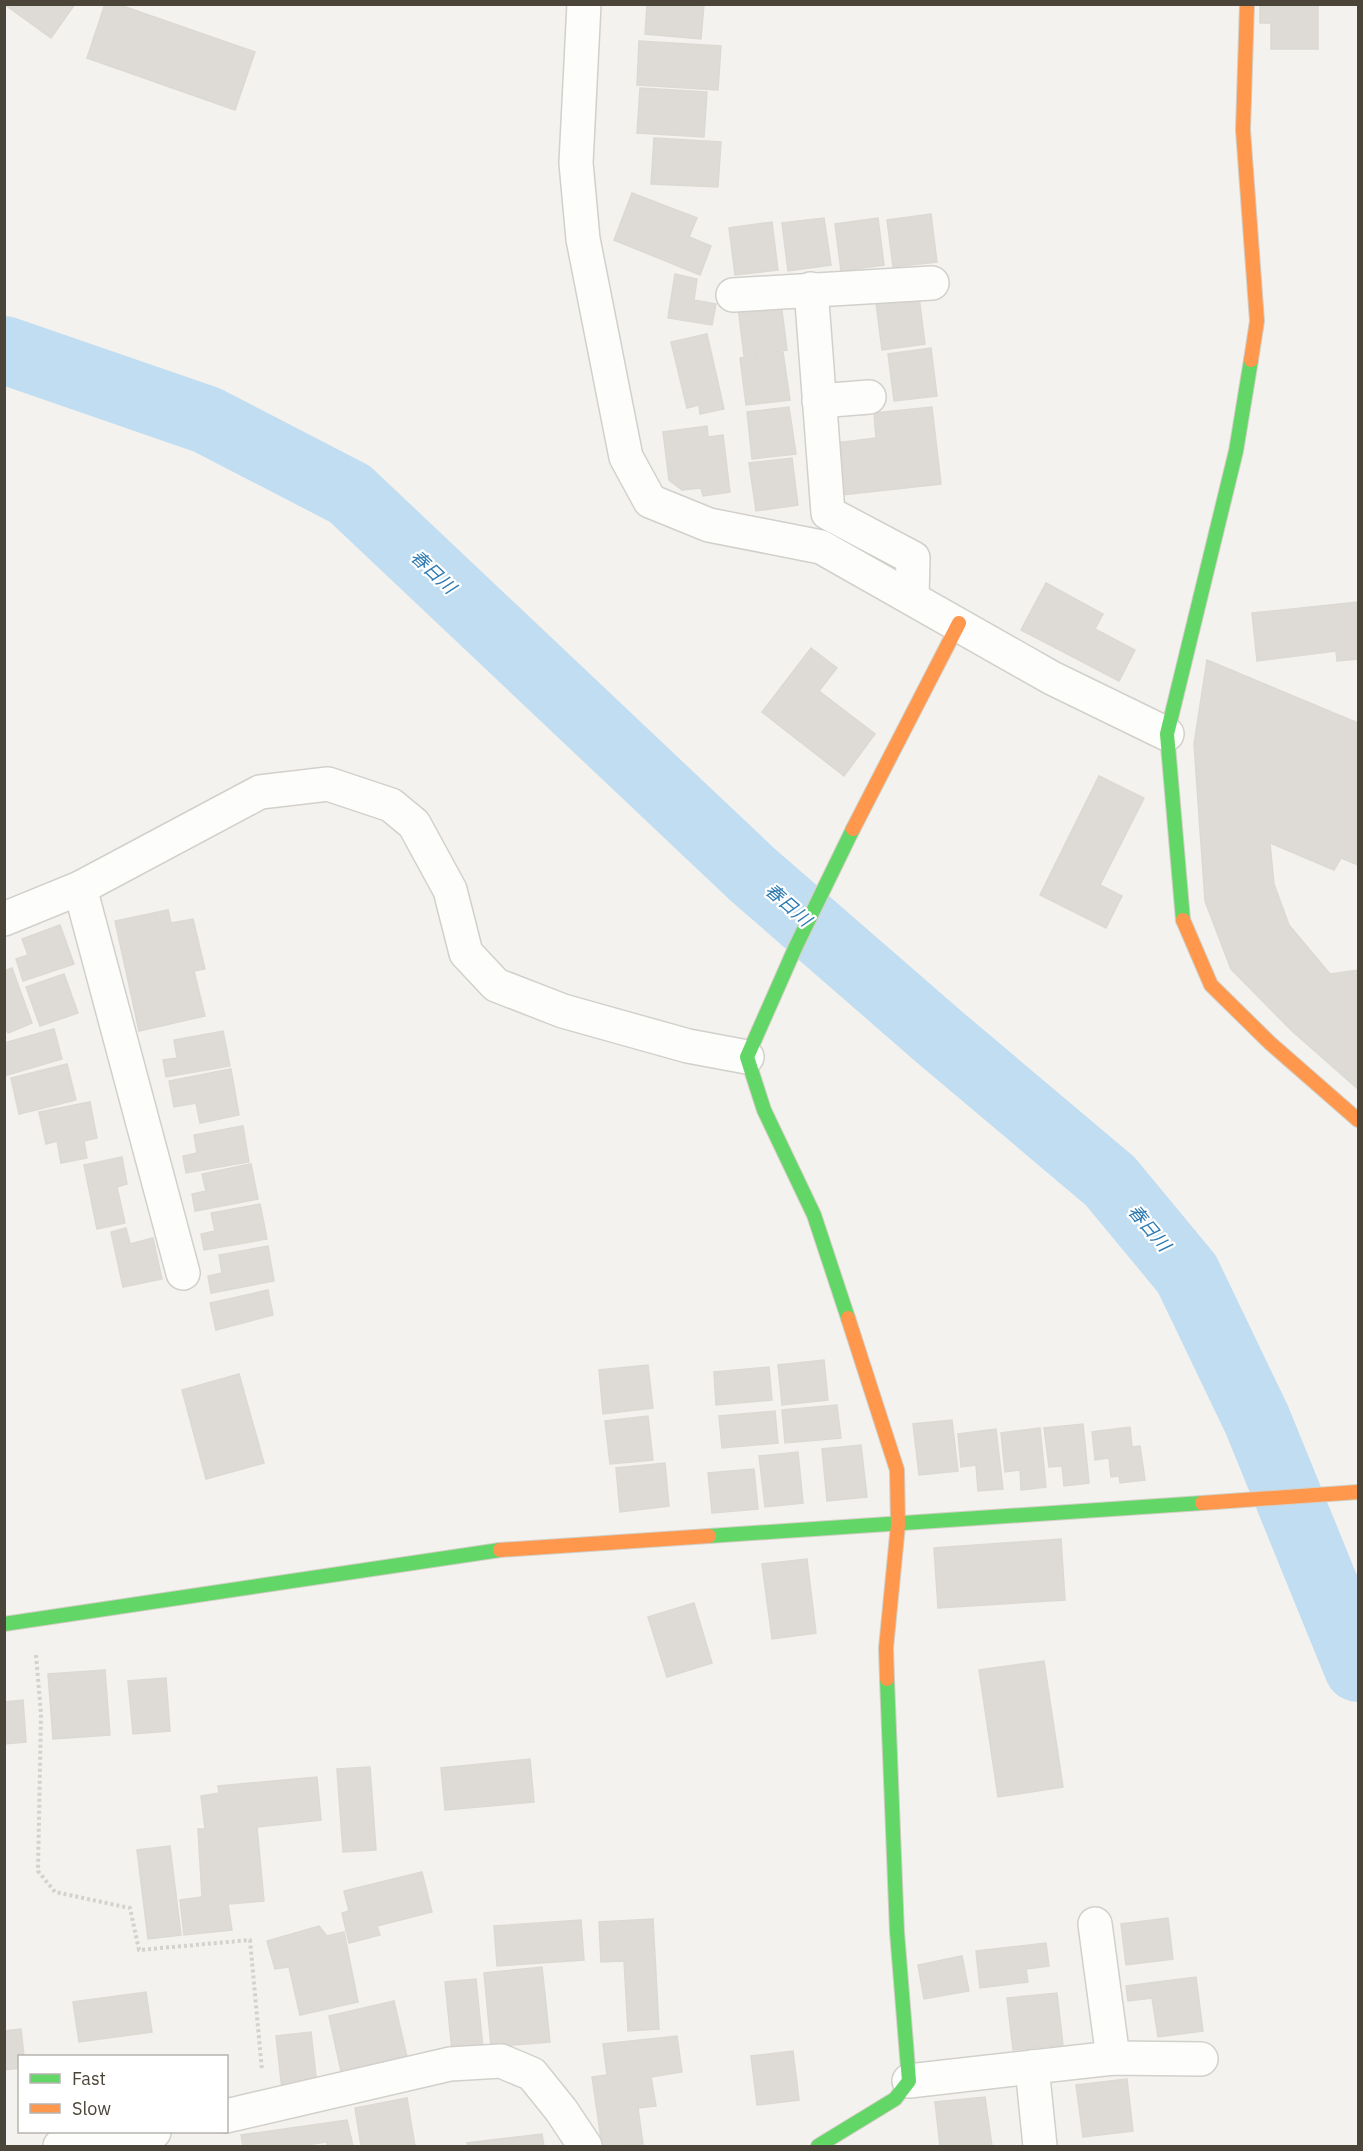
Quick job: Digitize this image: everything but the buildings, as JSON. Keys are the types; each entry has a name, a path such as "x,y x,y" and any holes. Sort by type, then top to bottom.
{"street":[{"path":"584,4 576,163 583,239 626,457 650,501 709,525 822,547 1052,678 1167,734"},
{"path":"1247,4 1242,130 1257,321 1236,451 1167,734 1181,916 1210,984 1270,1043 1359,1120"},
{"path":"733,295 932,283"},
{"path":"811,289 828,513 913,558 912,597"},
{"path":"819,401 869,397"},
{"path":"909,2082 897,1932 886,1648 898,1526 897,1470 814,1215 764,1110 747,1057 771,998 844,845 959,623"},
{"path":"4,919 80,888 260,792 327,784 391,805 414,824 450,890 466,953 496,985 563,1011 688,1046 747,1057"},
{"path":"80,888 183,1273"},
{"path":"4,1624 32,1622 491,1551 898,1526 1359,1492"},
{"path":"1095,1924 1113,2058"},
{"path":"818,2146 895,2099 909,2082 1113,2058 1201,2059"},
{"path":"228,2116 450,2064 501,2061 532,2074 561,2110 585,2146"},
{"path":"1032,2067 1040,2146"},
{"path":"60,2146 147,2133"}],"path":[{"path":"32,1622 41,1714 39,1871 56,1892 130,1908 139,1950 250,1940 266,2108"}],"waterway":[{"name":"春日川","path":"4,350 207,420 350,494 753,875 1110,1181 1187,1274 1257,1420 1358,1668"}],"traffic: fast":[{"path":"1183,920 1167,734 1236,451 1251,360"},
{"path":"848,1318 814,1215 764,1110 747,1057 796,946 853,829"},
{"path":"709,1536 1202,1503"},
{"path":"4,1624 500,1550"},
{"path":"818,2146 895,2099 909,2081 897,1932 887,1679"}],"traffic: slow":[{"path":"1247,4 1243,130 1257,321 1251,360"},
{"path":"853,829 959,623"},
{"path":"1183,920 1211,985 1270,1043 1358,1120"},
{"path":"848,1318 897,1470 898,1525 886,1648 887,1679"},
{"path":"1202,1503 1358,1492"},
{"path":"500,1550 709,1536"}]}
